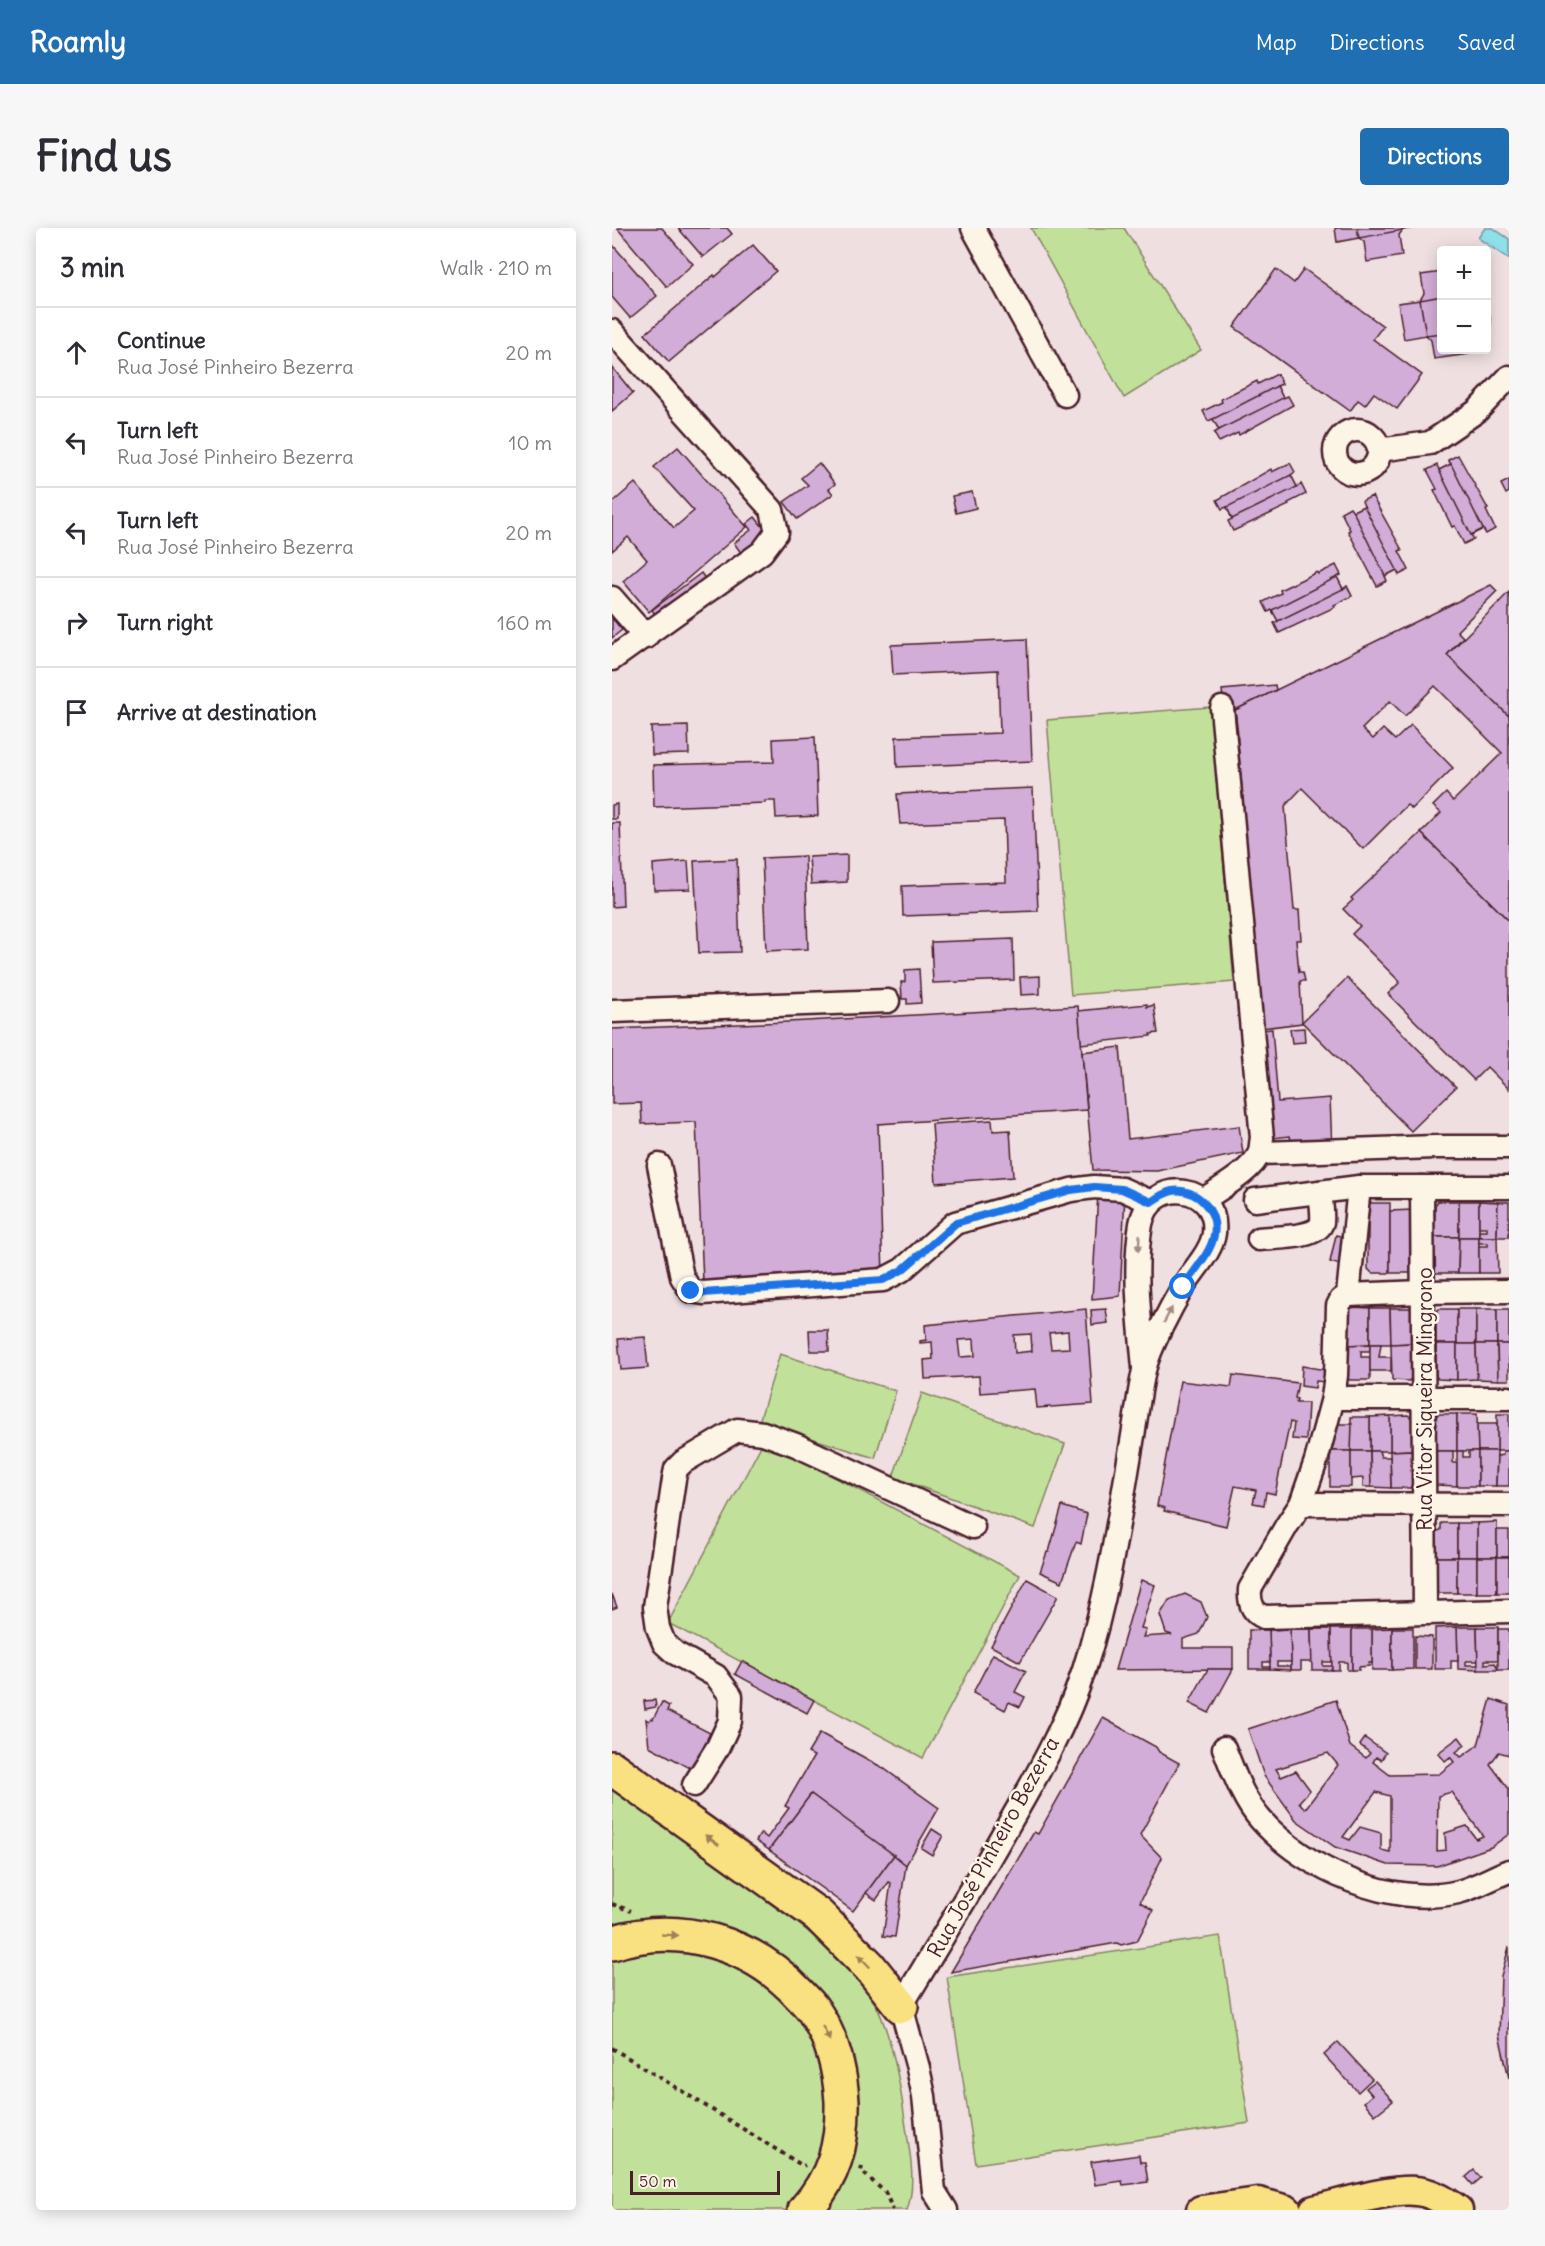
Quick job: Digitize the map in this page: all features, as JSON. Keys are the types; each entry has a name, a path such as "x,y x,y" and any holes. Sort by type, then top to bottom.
{"highway":[{"path":"612,1768 687,1797 818,1915 869,1966 901,2006"},
{"path":"612,1943 658,1934 695,1936 725,1944 757,1959 785,1979 814,2010 830,2040 841,2079 843,2127 836,2160 813,2201 804,2210"}],"main road":[{"path":"1314,2210 1416,2191 1436,2196 1458,2210"},
{"path":"1201,2210 1258,2202 1287,2210"}],"street":[{"path":"973,228 1065,395"},
{"path":"612,331 772,510 777,532 762,552 646,637 612,659"},
{"path":"1379,450 1430,443 1477,411 1505,384 1509,377"},
{"path":"612,598 646,637"},
{"path":"659,1165 682,1277 691,1291 703,1293 883,1280 902,1270 956,1223 1071,1190 1094,1187 1122,1189 1151,1202 1162,1194 1174,1191 1186,1192 1203,1200 1238,1177 1260,1153 1262,1138 1222,708"},
{"path":"612,1011 888,1001"},
{"path":"1260,1153 1509,1147"},
{"path":"1255,1200 1359,1187 1509,1187"},
{"path":"1348,1295 1359,1187"},
{"name":"Rua Vitor Siqueira Mingrono","path":"1422,1187 1425,1611"},
{"path":"1259,1239 1312,1233 1320,1228 1322,1220 1320,1192"},
{"name":"Rua José Pinheiro Bezerra","path":"1144,1368 1168,1315 1214,1235 1215,1222 1211,1210 1203,1200"},
{"name":"Rua José Pinheiro Bezerra","path":"901,2006 1038,1774 1083,1672 1107,1586 1144,1368 1139,1302 1139,1245 1145,1211 1151,1202"},
{"path":"1509,1291 1348,1295 1341,1300 1338,1306 1333,1398 1316,1461 1301,1504 1250,1589 1251,1605 1264,1617 1425,1611 1509,1611"},
{"path":"1333,1398 1509,1398"},
{"path":"687,1797 718,1747 730,1721 731,1696 716,1676 675,1653 664,1643 658,1628 655,1607 674,1479 676,1469 682,1462 737,1430 763,1433 974,1527"},
{"path":"1301,1504 1509,1505"},
{"path":"1224,1748 1241,1791 1260,1820 1287,1845 1342,1878 1407,1896 1458,1892 1509,1871"},
{"path":"901,2006 924,2096 935,2204"}],"path":[{"path":"612,2048 803,2166 810,2160"}],"green space":[{"path":"1031,228 1124,228 1201,350 1124,398"},
{"path":"1210,707 1234,982 1071,995 1047,720"},
{"path":"780,1354 896,1391 875,1458 759,1422"},
{"path":"922,1393 1065,1444 1035,1528 893,1477"},
{"path":"764,1440 1020,1575 923,1758 668,1623"},
{"path":"612,1784 736,1875 815,1937 841,1960 863,1985 879,2011 894,2057 911,2165 910,2200 907,2210 612,2210"},
{"path":"1220,1936 1249,2123 976,2164 947,1977"}],"water":[{"path":"1485,228 1493,228 1509,239 1509,259 1491,246 1478,238"}],"building":[{"path":"617,228 662,228 693,264 667,287"},
{"path":"678,228 727,228 732,234 703,257"},
{"path":"1335,228 1415,228 1403,230 1399,235 1402,256 1367,262 1364,242 1359,238 1337,242"},
{"path":"1357,228 1402,228 1403,230 1359,238"},
{"path":"612,244 657,296 630,318 612,297"},
{"path":"753,245 776,271 669,362 645,334"},
{"path":"1276,269 1294,283 1304,269 1383,326 1373,339 1422,375 1397,409 1374,393 1365,405 1358,400 1350,411 1234,327"},
{"path":"1437,273 1437,354 1469,354 1434,359 1431,340 1426,335 1404,339 1398,303 1420,300 1424,293 1421,275"},
{"path":"1437,297 1437,334 1426,335 1420,300"},
{"path":"612,367 633,393 612,411"},
{"path":"1277,374 1282,384 1277,386 1283,398 1288,396 1293,405 1239,435 1238,433 1219,442 1214,433 1219,430 1213,419 1208,421 1203,411 1257,381 1258,384"},
{"path":"1277,386 1283,398 1219,430 1213,419"},
{"path":"678,447 747,527 649,612 623,581 647,560 628,537 612,551 612,503 635,483 674,528 694,511 654,467"},
{"path":"1458,455 1488,509 1486,510 1495,529 1486,534 1483,529 1471,535 1474,539 1464,544 1455,526 1452,527 1427,470 1437,465 1439,470 1451,464 1448,460"},
{"path":"819,463 835,484 829,489 833,494 797,519 784,502 808,485 801,478"},
{"path":"1290,463 1295,472 1291,475 1297,487 1301,484 1306,494 1288,503 1289,505 1233,531 1228,521 1232,519 1227,507 1222,509 1217,500 1271,469 1272,472"},
{"path":"1451,464 1483,529 1471,535 1439,470"},
{"path":"1291,475 1297,487 1232,519 1227,507"},
{"path":"1509,480 1509,492 1506,494 1501,484"},
{"path":"972,492 976,508 956,513 952,496"},
{"path":"1372,496 1402,550 1399,551 1409,570 1399,575 1397,570 1385,576 1387,581 1377,586 1348,531 1350,530 1341,512 1350,507 1353,511 1364,506 1362,501"},
{"path":"1364,506 1397,570 1385,576 1353,511"},
{"path":"755,517 767,532 744,557 734,543 751,530 746,524"},
{"path":"1336,565 1341,575 1337,577 1343,589 1347,586 1352,596 1334,605 1335,607 1279,633 1274,623 1278,621 1272,610 1268,612 1263,602 1281,593 1280,590"},
{"path":"701,573 709,584 660,621 652,610"},
{"path":"1337,577 1343,589 1278,621 1272,610"},
{"path":"1491,585 1497,591 1457,631 1463,637 1447,655 1509,716 1509,921 1421,833 1441,813 1433,806 1446,793 1453,801 1502,753 1435,686 1405,716 1390,701 1362,729 1373,739 1383,729 1395,740 1411,725 1453,768 1412,809 1407,805 1363,849 1302,788 1285,806 1294,910 1299,910 1301,940 1296,940 1299,972 1303,972 1305,981 1300,981 1302,1023 1262,1028 1234,813 1244,811 1235,710"},
{"path":"1509,592 1509,716 1447,655"},
{"path":"612,618 622,630 612,638"},
{"path":"1027,639 1032,761 897,767 896,737 1000,733 998,670 893,675 891,645"},
{"path":"1275,685 1276,690 1235,710 1238,735 1228,736 1222,690"},
{"path":"688,726 689,754 652,755 651,727"},
{"path":"815,737 818,816 776,818 775,801 654,807 653,765 774,762 773,739"},
{"path":"1033,788 1038,911 903,916 902,886 1006,882 1004,820 900,824 897,794"},
{"path":"617,804 617,819 612,819 612,805"},
{"path":"612,823 620,823 623,906 612,907"},
{"path":"1421,833 1509,921 1509,1089 1487,1067 1474,1080 1388,994 1400,982 1352,934 1360,926 1343,909 1353,900 1351,898"},
{"path":"847,855 847,882 811,884 809,857"},
{"path":"805,856 808,949 766,951 762,858"},
{"path":"737,859 740,952 699,953 694,861"},
{"path":"688,861 690,889 654,890 653,864"},
{"path":"1013,939 1014,980 933,983 931,942"},
{"path":"919,969 921,1003 907,1004 907,999 902,999 901,982 905,982 905,970"},
{"path":"1040,976 1040,994 1021,995 1020,977"},
{"path":"1347,978 1456,1087 1411,1131 1302,1022"},
{"path":"1147,1004 1147,1007 1154,1005 1158,1033 1150,1034 1151,1036 1081,1044 1078,1011"},
{"path":"1078,1006 1087,1110 878,1124 883,1275 703,1282 696,1122 642,1124 641,1103 612,1104 612,1029"},
{"path":"1304,1028 1305,1042 1292,1043 1290,1029"},
{"path":"1272,1029 1278,1102 1330,1098 1332,1148 1293,1149 1290,1136 1264,1139 1253,1031"},
{"path":"1120,1047 1128,1139 1239,1126 1243,1153 1157,1171 1093,1170 1082,1052"},
{"path":"992,1120 993,1131 1010,1130 1013,1177 936,1183 932,1124"},
{"path":"1098,1193 1125,1194 1120,1296 1092,1299"},
{"path":"1438,1201 1459,1201 1459,1237 1434,1237 1435,1205"},
{"path":"1459,1201 1479,1201 1479,1237 1459,1237"},
{"path":"1479,1201 1498,1202 1497,1237 1479,1237 1479,1231 1487,1231 1487,1227 1479,1227"},
{"path":"1498,1202 1509,1202 1509,1237 1497,1237"},
{"path":"1368,1203 1390,1203 1390,1273 1372,1273 1368,1269"},
{"path":"1412,1210 1413,1273 1390,1273 1390,1211"},
{"path":"1336,1235 1349,1238 1344,1266 1330,1262"},
{"path":"1434,1237 1459,1237 1458,1273 1434,1273"},
{"path":"1459,1237 1479,1237 1479,1273 1458,1273"},
{"path":"1479,1237 1497,1237 1498,1273 1479,1273 1479,1246 1488,1246 1488,1243 1479,1243"},
{"path":"1352,1307 1370,1308 1370,1344 1348,1345 1348,1311"},
{"path":"1370,1308 1390,1308 1391,1344 1370,1344"},
{"path":"1390,1308 1413,1308 1413,1343 1391,1344"},
{"path":"1086,1309 1093,1404 1037,1408 1035,1389 980,1393 979,1376 925,1379 924,1360 933,1359 932,1342 920,1343 926,1340 925,1325","holes":["1068,1331 1069,1348 1051,1349 1049,1333","1031,1334 1032,1351 1015,1353 1014,1335","974,1339 975,1356 960,1357 958,1340"]},
{"path":"1106,1309 1108,1323 1092,1325 1091,1310"},
{"path":"1439,1309 1457,1309 1457,1344 1436,1344 1436,1312"},
{"path":"1457,1309 1476,1309 1476,1344 1457,1344"},
{"path":"1476,1309 1497,1309 1497,1344 1476,1344"},
{"path":"1497,1309 1509,1309 1509,1344 1497,1344"},
{"path":"809,1330 828,1330 829,1351 810,1351"},
{"path":"645,1337 648,1368 621,1370 618,1339"},
{"path":"1413,1343 1413,1376 1409,1381 1392,1380 1391,1344"},
{"path":"1370,1344 1370,1351 1361,1351 1361,1357 1370,1357 1370,1380 1350,1380 1347,1378 1348,1345"},
{"path":"1370,1344 1381,1344 1379,1357 1391,1357 1391,1371 1370,1371"},
{"path":"1436,1344 1457,1344 1457,1380 1438,1379 1436,1376"},
{"path":"1457,1344 1476,1344 1477,1379 1457,1380"},
{"path":"1476,1344 1497,1344 1498,1380 1477,1379"},
{"path":"1497,1344 1509,1344 1509,1380 1498,1380"},
{"path":"1302,1366 1326,1370 1325,1382 1316,1381 1315,1388 1301,1386"},
{"path":"1233,1375 1298,1383 1296,1403 1308,1403 1306,1440 1292,1439 1294,1423 1290,1422 1275,1494 1266,1492 1264,1505 1253,1503 1256,1490 1235,1486 1226,1526 1164,1511 1165,1508 1157,1506 1180,1381 1231,1387"},
{"path":"1438,1414 1457,1414 1457,1451 1436,1451 1435,1418"},
{"path":"1457,1414 1477,1414 1478,1451 1457,1451"},
{"path":"1497,1414 1509,1414 1509,1451 1497,1451"},
{"path":"1408,1415 1412,1419 1412,1450 1390,1451 1390,1416"},
{"path":"1390,1416 1390,1451 1370,1451 1370,1417"},
{"path":"1351,1417 1370,1417 1370,1451 1351,1451"},
{"path":"1329,1424 1352,1424 1351,1451 1330,1451"},
{"path":"1477,1424 1497,1424 1497,1451 1478,1451"},
{"path":"1412,1450 1412,1485 1410,1488 1391,1488 1390,1451"},
{"path":"1330,1451 1351,1451 1351,1487 1330,1487"},
{"path":"1351,1451 1370,1451 1371,1487 1363,1487 1363,1478 1351,1479"},
{"path":"1370,1451 1379,1451 1381,1457 1390,1457 1391,1488 1371,1487"},
{"path":"1436,1451 1453,1451 1453,1463 1457,1463 1457,1486 1436,1485"},
{"path":"1457,1451 1463,1451 1463,1457 1469,1457 1469,1451 1478,1451 1478,1486 1457,1486"},
{"path":"1478,1451 1497,1451 1496,1486 1478,1486"},
{"path":"1503,1451 1509,1451 1509,1486 1496,1486 1497,1456 1503,1455"},
{"path":"1062,1506 1087,1514 1081,1544 1076,1542 1062,1582 1040,1572 1047,1552 1049,1552"},
{"path":"1497,1522 1497,1557 1477,1557 1477,1523"},
{"path":"1441,1523 1457,1523 1457,1557 1436,1557 1437,1531 1441,1530"},
{"path":"1457,1523 1477,1523 1477,1557 1457,1557"},
{"path":"1497,1530 1509,1530 1509,1557 1497,1557"},
{"path":"1436,1557 1457,1557 1457,1593 1439,1593 1436,1590"},
{"path":"1457,1557 1477,1557 1477,1593 1457,1593"},
{"path":"1477,1557 1497,1557 1497,1593 1477,1593"},
{"path":"1497,1557 1509,1557 1509,1593 1497,1593"},
{"path":"1027,1579 1058,1596 1020,1662 991,1646"},
{"path":"1141,1580 1155,1585 1141,1628 1146,1629 1143,1637 1172,1635 1166,1633 1160,1615 1169,1600 1185,1594 1201,1602 1207,1617 1199,1634 1183,1639 1183,1648 1233,1648 1233,1669 1115,1670"},
{"path":"612,1594 617,1607 612,1609"},
{"path":"1457,1627 1477,1627 1478,1661 1466,1661 1466,1665 1478,1665 1478,1670 1458,1669"},
{"path":"1457,1627 1458,1661 1451,1661 1451,1669 1435,1669 1435,1628"},
{"path":"1477,1627 1498,1627 1498,1660 1485,1660 1485,1664 1495,1663 1498,1670 1478,1670"},
{"path":"1392,1628 1392,1670 1372,1670 1372,1629"},
{"path":"1392,1628 1413,1628 1413,1669 1392,1670"},
{"path":"1290,1629 1311,1629 1312,1662 1301,1662 1301,1670 1291,1670"},
{"path":"1290,1629 1291,1662 1277,1662 1277,1666 1291,1666 1291,1670 1270,1669 1269,1630"},
{"path":"1311,1629 1331,1629 1332,1662 1323,1662 1323,1666 1332,1666 1332,1670 1312,1670"},
{"path":"1331,1629 1352,1629 1352,1670 1347,1670 1347,1662 1339,1662 1339,1670 1332,1670"},
{"path":"1352,1629 1372,1629 1372,1663 1369,1663 1369,1666 1359,1667 1359,1670 1352,1670"},
{"path":"1498,1629 1509,1629 1509,1670 1498,1670"},
{"path":"1249,1630 1269,1630 1270,1662 1263,1662 1263,1667 1270,1667 1270,1669 1249,1669"},
{"path":"1415,1636 1432,1637 1432,1669 1415,1669"},
{"path":"993,1654 1026,1671 1015,1692 1025,1697 1020,1707 1009,1702 1005,1710 973,1693"},
{"path":"742,1661 814,1700 807,1713 735,1674"},
{"path":"1208,1669 1233,1669 1209,1713 1189,1703"},
{"path":"1491,1699 1509,1705 1509,1755 1499,1752 1490,1764 1509,1789 1509,1834 1491,1847 1437,1866 1388,1865 1335,1847 1296,1820 1264,1776 1248,1729 1336,1700 1350,1746 1366,1758 1370,1753 1360,1745 1365,1738 1386,1753 1381,1760 1376,1757 1373,1762 1390,1775 1439,1774 1454,1762 1450,1757 1445,1761 1438,1753 1459,1737 1465,1745 1456,1752 1461,1757 1478,1745","holes":["1328,1753 1338,1765 1305,1809 1299,1802 1310,1790 1296,1771 1281,1777 1276,1769","1376,1792 1390,1796 1390,1852 1381,1850 1381,1833 1360,1827 1350,1840 1343,1837","1451,1792 1483,1836 1476,1839 1467,1826 1445,1833 1446,1850 1437,1851 1438,1796"]},
{"path":"655,1700 656,1707 645,1709 644,1701"},
{"path":"662,1702 669,1706 667,1711 710,1733 707,1739 709,1741 694,1770 649,1746 646,1719 649,1721 653,1719"},
{"path":"1103,1718 1156,1747 1159,1752 1179,1763 1140,1835 1162,1858 1140,1902 1153,1910 1137,1941 951,1972 1034,1832 1038,1834"},
{"path":"820,1733 883,1768 939,1808 906,1865 811,1794 769,1850 756,1841 761,1833 767,1838 789,1808 785,1806 814,1756 808,1753"},
{"path":"811,1794 894,1855 853,1911 769,1850"},
{"path":"932,1829 943,1836 932,1855 921,1848"},
{"path":"894,1855 906,1865 895,1937 883,1936 891,1883 889,1882 876,1900 866,1893"},
{"path":"1509,1947 1509,2078 1499,2035 1501,1976"},
{"path":"1338,2042 1372,2079 1358,2092 1324,2055"},
{"path":"1375,2081 1393,2101 1375,2115 1364,2102 1372,2095 1366,2088"},
{"path":"1139,2155 1140,2162 1145,2162 1148,2182 1123,2185 1122,2181 1095,2185 1091,2162"},
{"path":"1474,2170 1481,2178 1473,2185 1466,2177"}],"route":[{"path":"691,1291 703,1293 883,1280 902,1270 956,1223 1071,1190 1094,1187 1122,1189 1151,1202 1162,1194 1174,1191 1186,1192 1203,1200 1211,1210 1215,1222 1214,1235 1209,1247 1183,1287"}]}
